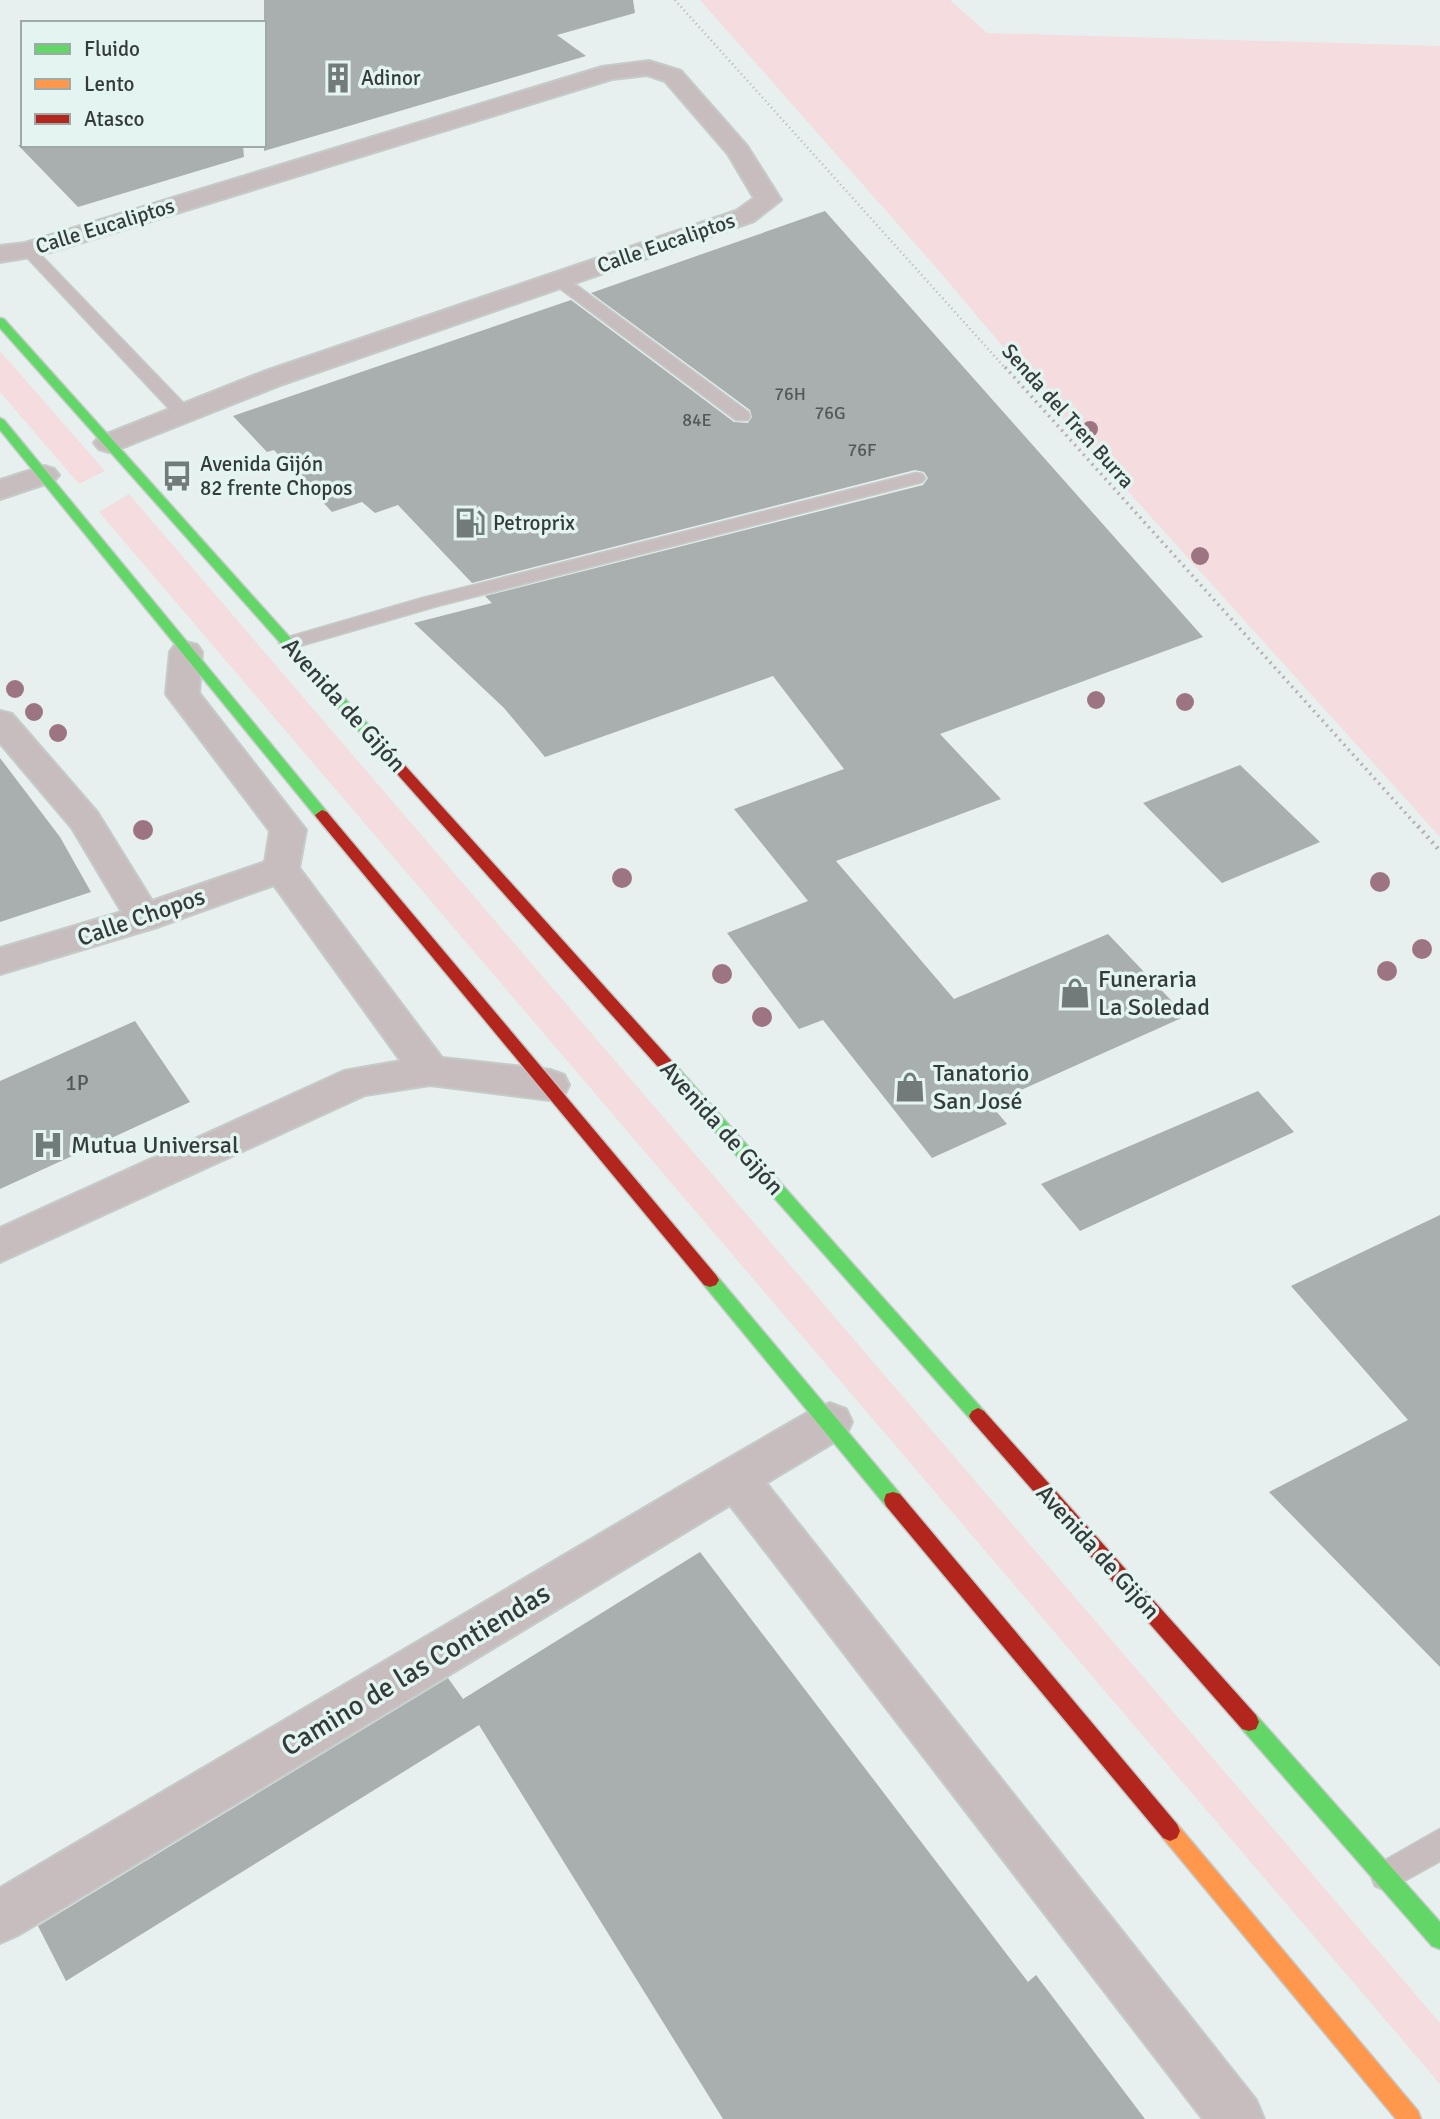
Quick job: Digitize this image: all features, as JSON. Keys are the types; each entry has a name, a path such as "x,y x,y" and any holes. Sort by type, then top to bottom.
{"highway":[{"name":"Avenida de Gijón","path":"0,321 1440,1938"},
{"path":"0,422 186,652 1410,2119"}],"street":[{"name":"Calle Eucaliptos","path":"0,254 27,250 610,72 649,68 673,76 738,151 768,200 745,216 273,378 109,443"},
{"path":"0,490 44,475"},
{"path":"186,652 182,694 288,830 281,869 430,1071"},
{"path":"0,722 85,820 144,918"},
{"name":"Calle Chopos","path":"0,961 144,918 281,869"},
{"path":"0,1247 358,1081 430,1071 550,1085"},
{"name":"Camino de las Contiendas","path":"0,1917 830,1422"},
{"path":"736,1478 1237,2119"}],"lane":[{"path":"27,250 183,413"},
{"path":"559,280 742,416"},
{"path":"289,643 430,602 916,478"},
{"path":"1386,1876 1440,1844"}],"path":[{"name":"Senda del Tren Burra","path":"675,0 1440,851"}],"shaded area":[{"path":"700,0 950,0 987,33 1440,46 1440,837 1077,435 940,272"},
{"path":"0,351 105,471 79,484 0,392"},
{"path":"129,494 1440,2023 1440,2084 99,512"}],"building":[{"name":"Adinor","path":"264,0 633,0 635,13 557,35 586,56 264,151"},
{"path":"18,145 243,147 244,157 78,207"},
{"path":"825,211 1203,637 940,734 1001,799 836,861 954,999 1108,934 1186,1016 990,1104 1007,1124 932,1158 823,1020 799,1029 727,933 808,901 734,809 844,769 773,676 545,757 504,708 414,623 492,603 485,596 923,485 928,478 924,472 915,470 472,583 398,505 375,513 362,502 332,512 274,450 267,452 233,416 571,300 734,422 748,423 752,417 750,410 591,293"},
{"path":"0,758 60,837 91,892 0,922"},
{"path":"1240,765 1320,842 1222,883 1143,803"},
{"name":"Mutua Universal","path":"135,1021 190,1102 0,1189 0,1081"},
{"path":"1258,1091 1294,1132 1080,1231 1041,1184"},
{"path":"1440,1215 1440,1667 1269,1492 1408,1420 1291,1286"},
{"path":"700,1552 1028,1982 1036,1975 1145,2119 723,2119 479,1725 66,1981 38,1926 448,1678 463,1699"}],"traffic: fast":[{"path":"0,321 395,763"},
{"path":"0,422 322,815"},
{"path":"673,1073 978,1416"},
{"path":"710,1280 893,1500"},
{"path":"1249,1722 1440,1938"}],"traffic: slow":[{"path":"1170,1831 1410,2119"}],"traffic: jam":[{"path":"395,763 673,1073"},
{"path":"322,815 710,1280"},
{"path":"978,1416 1249,1722"},
{"path":"893,1500 1170,1831"}],"place":[{"name":"Adinor","path":"338,78"},
{"name":"Avenida Gijón 82 frente Chopos","path":"177,476"},
{"name":"Petroprix","path":"470,523"},
{"name":"Funeraria La Soledad","path":"1075,993"},
{"name":"Tanatorio San José","path":"910,1087"},
{"name":"Mutua Universal","path":"48,1145"}]}
